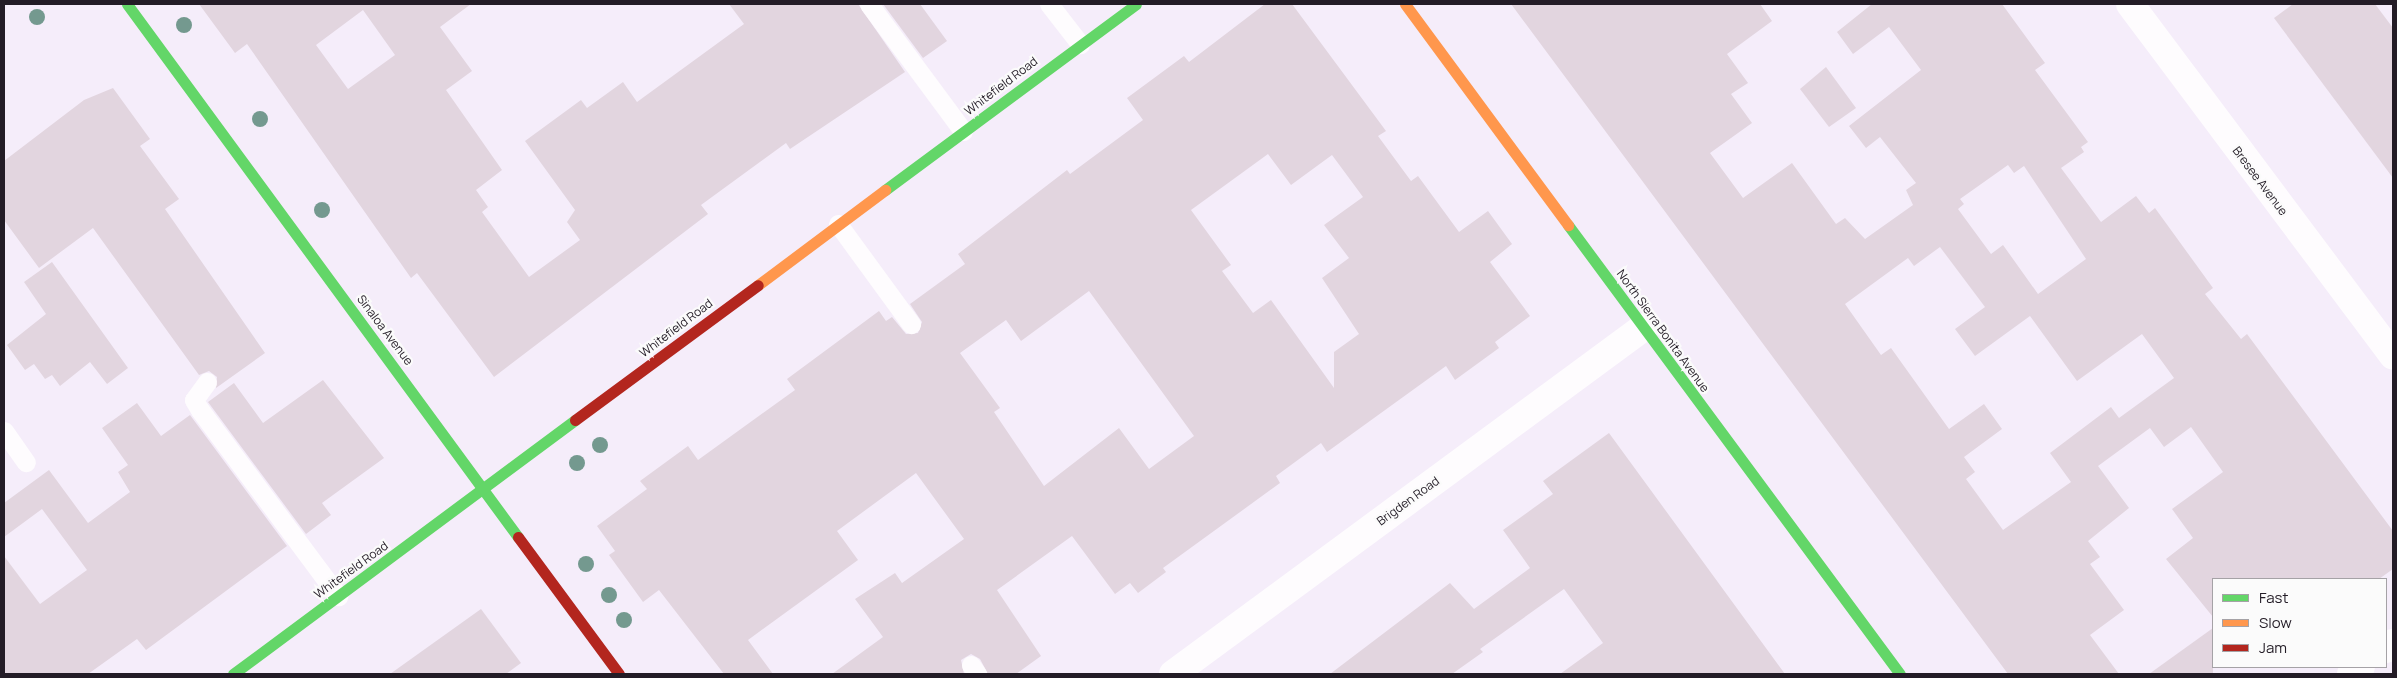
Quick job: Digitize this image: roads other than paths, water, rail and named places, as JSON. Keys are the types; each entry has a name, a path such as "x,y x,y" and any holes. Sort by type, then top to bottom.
{"street":[{"name":"Sinaloa Avenue","path":"127,4 486,488 619,674"},
{"name":"Whitefield Road","path":"233,674 1136,4"},
{"name":"North Sierra Bonita Avenue","path":"1405,4 1900,674"},
{"name":"Bresee Avenue","path":"2130,4 2393,355"},
{"name":"Brigden Road","path":"1173,674 1644,327"}],"lane":[{"path":"870,4 963,131"},
{"path":"1049,4 1080,44"},
{"path":"838,224 911,324"},
{"path":"207,382 194,400 200,410 338,596"},
{"path":"4,431 26,462"}]}
